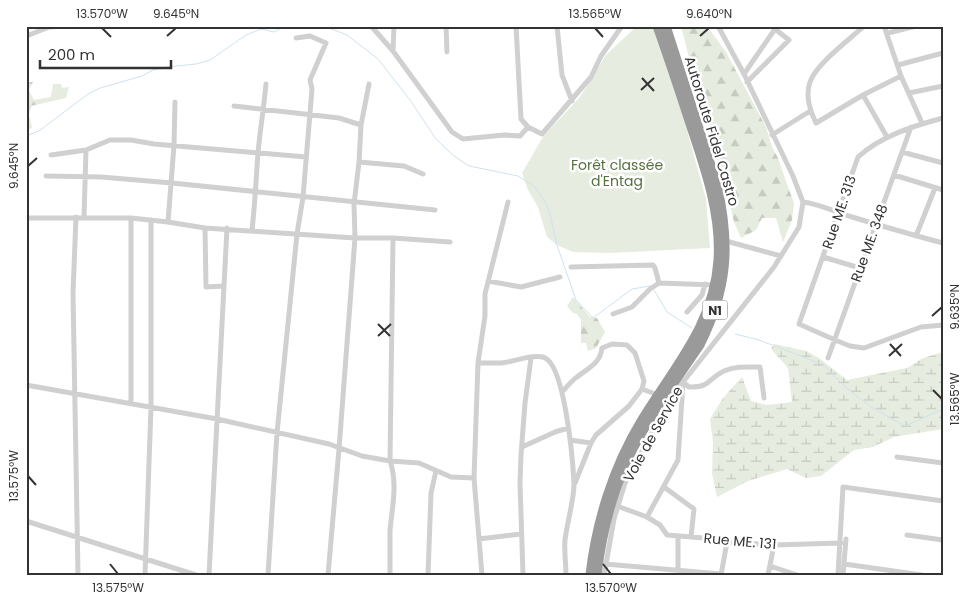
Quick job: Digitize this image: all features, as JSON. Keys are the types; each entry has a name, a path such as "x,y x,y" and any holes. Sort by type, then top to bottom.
{"highway":[{"name":"Autoroute Fidel Castro","path":"590,575 599,526 612,482 632,437 700,329 712,299 715,285 718,260 718,232 715,213 698,150 658,26"},
{"name":"Autoroute Fidel Castro","path":"597,575 606,524 617,488 631,453 643,432 680,380 700,345 714,314 725,265 726,241 723,211 717,184 666,26"}],"street":[{"path":"26,34 29,35 49,27 67,26"},
{"path":"371,26 393,51 452,132 462,140 504,135 520,136 528,127"},
{"path":"393,51 394,26"},
{"path":"446,26 446,52"},
{"path":"516,26 521,119 528,127 542,134 592,77 601,56 622,26"},
{"path":"557,26 562,75 572,101"},
{"path":"718,26 744,74 793,176 803,202 815,203 838,213 876,225 943,243"},
{"path":"864,26 822,64 810,81 808,99 810,111 816,123 863,95 901,76"},
{"path":"884,26 901,76 922,123"},
{"path":"888,34 916,26"},
{"path":"744,74 776,28 789,40 747,82"},
{"path":"268,575 277,433 297,234 303,197 312,89 310,80 326,44 310,36 296,38"},
{"path":"898,65 943,53"},
{"path":"252,230 266,84"},
{"path":"328,575 340,449 354,238 354,201 361,125 369,84"},
{"path":"909,93 943,86"},
{"path":"863,95 887,137"},
{"path":"168,222 172,183 175,102"},
{"path":"234,106 339,118 361,125"},
{"path":"772,135 810,111"},
{"name":"Rue ME. 313","path":"835,340 800,324 858,157 887,137 922,123 943,118"},
{"name":"Rue ME. 348","path":"828,358 911,127"},
{"path":"52,155 86,150 110,140 131,140 154,144 306,157"},
{"path":"84,217 86,150"},
{"path":"902,152 943,163"},
{"path":"359,162 404,166 423,174"},
{"path":"894,175 943,190"},
{"path":"46,176 85,176 172,183 435,210"},
{"path":"916,236 935,188"},
{"path":"482,575 474,478 478,363 485,316 485,294 508,202"},
{"name":"Voie de Service","path":"604,575 618,506 625,482 680,380 774,267 781,256 799,227 803,202"},
{"path":"76,217 73,293 78,575"},
{"path":"26,218 130,218 205,228 450,242"},
{"path":"130,218 131,403"},
{"path":"145,575 151,406 151,220"},
{"path":"205,228 206,287 224,286"},
{"path":"209,575 227,228"},
{"path":"390,575 390,531 395,489 393,469 390,461 393,238"},
{"path":"726,241 781,256"},
{"path":"823,257 860,268"},
{"path":"571,267 653,265 659,283"},
{"path":"488,281 521,287 560,277"},
{"path":"614,314 632,307 659,283 715,285"},
{"path":"687,312 702,295 705,284"},
{"path":"835,340 850,346 864,348 921,327 943,325"},
{"path":"563,391 576,377 588,370 601,358 602,348 612,344 627,345 635,353 644,381 642,389 629,406 596,435 591,443 574,486 564,543 566,575"},
{"path":"478,363 502,363 544,357 550,362 563,391 574,486"},
{"path":"523,575 520,483 524,403 531,358"},
{"path":"680,380 689,388 700,388 710,383 722,372 736,368 760,367 764,398"},
{"path":"647,517 678,460 680,380"},
{"path":"26,385 217,419 329,444 362,456 390,461 419,463 451,478 474,478"},
{"path":"642,389 658,395"},
{"path":"522,447 568,428"},
{"path":"570,440 591,443"},
{"path":"897,457 943,463"},
{"path":"428,575 431,493 436,471"},
{"path":"664,487 694,509 691,537"},
{"path":"844,575 844,488 943,501"},
{"name":"Rue ME. 131","path":"618,506 647,517 660,525 667,535 774,545 844,541"},
{"path":"26,521 196,575"},
{"path":"479,539 521,534"},
{"path":"907,535 943,540"},
{"path":"678,536 678,570"},
{"path":"838,575 844,541"},
{"path":"605,564 721,574 727,542"},
{"path":"768,575 774,545"},
{"path":"844,564 922,575"},
{"path":"770,566 797,575"}],"green space":[{"name":"Forêt classée d'Entag","path":"637,26 658,26 706,199 710,248 610,253 573,252 557,245 547,237 538,207 528,190 522,173 543,137 580,97 606,55"},
{"path":"681,26 707,26 726,52 766,127 794,203 792,220 783,242 776,218 762,218 756,230 741,238 734,222"},
{"path":"26,82 33,82 29,90 34,100 51,97 53,84 61,84 62,88 69,87 66,98 31,106 29,115 32,128 26,130"},
{"path":"573,297 590,317 597,318 605,332 596,348 588,351 586,343 581,343 581,320 567,306"},
{"path":"774,344 806,351 819,358 847,380 907,368 923,358 943,352 943,429 894,437 873,447 854,450 821,476 806,478 787,469 748,481 717,497 712,473 713,442 710,419 723,398 742,377 751,401 767,405 792,402 788,368 771,349"}],"waterway":[{"path":"26,136 39,131 88,94 100,88 142,76 153,70 196,64 210,60 246,35 261,29 274,32 285,26"},
{"path":"324,26 347,35 378,59 410,100 436,139 454,156 469,166 518,176 534,186 545,201 550,214 557,245 576,300 593,318 632,289 650,286"},
{"path":"654,290 667,312 692,328"},
{"path":"735,334 759,340 824,365 844,386 871,407 905,426 943,409"}]}
